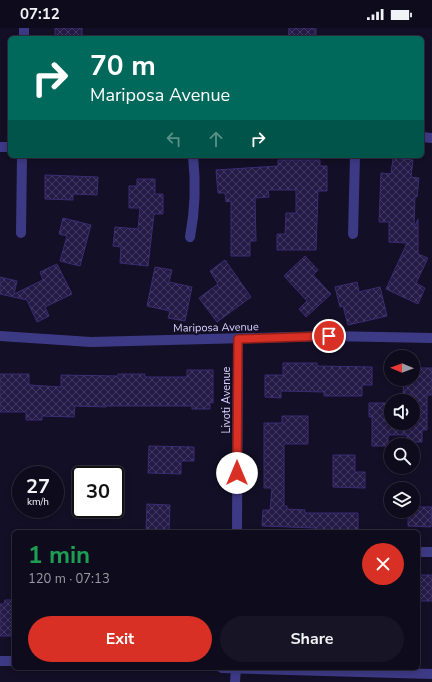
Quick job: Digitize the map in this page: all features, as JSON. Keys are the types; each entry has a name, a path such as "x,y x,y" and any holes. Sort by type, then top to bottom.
{"street":[{"path":"21,233 22,158"},
{"path":"190,237 195,190 193,158"},
{"path":"353,234 355,158"},
{"name":"Mariposa Avenue","path":"0,336 91,342 329,336 432,338"},
{"name":"Livoti Avenue","path":"236,530 238,339"},
{"path":"420,552 432,552"},
{"path":"0,661 12,662"},
{"path":"236,670 236,682"},
{"path":"301,670 432,674"}],"building":[{"path":"55,28 82,28 82,36 55,36"},
{"path":"289,28 316,28 316,36 288,36"},
{"path":"393,158 413,160 411,177 419,178 417,197 415,196 414,228 418,219 418,254 428,258 416,283 425,288 418,304 386,289 407,243 389,242 389,222 379,222 381,173 391,174"},
{"path":"278,160 320,160 320,166 327,166 327,191 318,191 316,250 277,250 277,234 285,234 286,213 296,213 296,190 268,190 269,197 255,198 256,241 250,241 250,256 231,256 231,201 226,202 225,193 218,193 216,170 278,166"},
{"path":"45,175 98,177 97,195 73,194 73,200 45,199"},
{"path":"137,179 155,179 155,194 163,194 163,214 154,214 148,266 120,263 121,247 113,246 115,227 138,229 140,208 129,208 129,186 137,186"},
{"path":"63,218 91,225 80,266 60,261 67,236 59,234"},
{"path":"305,256 318,270 313,275 331,294 306,317 299,309 307,301 284,276"},
{"path":"225,260 251,297 217,322 199,298 218,284 210,271"},
{"path":"57,264 72,294 45,307 49,316 37,322 27,300 0,294 0,277 17,281 14,294 43,280 40,272"},
{"path":"155,267 172,270 169,282 192,287 185,321 168,318 170,311 147,306"},
{"path":"357,282 359,292 380,287 387,316 348,325 343,306 340,307 335,287"},
{"path":"283,363 317,363 317,366 372,367 372,385 362,385 362,396 324,396 324,392 281,391 281,398 265,397 265,375 283,375"},
{"path":"420,368 432,368 432,395 427,395 427,430 422,430 422,442 420,442 420,438 407,438 407,435 388,435 388,438 384,438 384,446 372,446 372,417 369,417 369,403 384,403 384,430 420,430 420,394 403,394 404,386 420,386"},
{"path":"187,370 213,370 213,403 210,402 210,409 192,409 192,406 75,406 74,417 42,416 42,420 26,420 26,412 0,412 0,374 29,374 29,385 61,387 61,375 118,376 118,374 145,374 145,377 187,377"},
{"path":"282,416 308,416 308,444 284,444 284,506 287,506 287,509 305,510 305,513 358,513 358,530 316,530 316,528 262,526 263,510 270,510 272,488 264,488 264,423 282,423"},
{"path":"149,446 194,447 194,461 181,461 181,474 148,473"},
{"path":"333,455 355,455 355,472 365,472 365,488 333,487"},
{"path":"147,504 170,505 169,530 146,530"},
{"path":"420,507 432,507 431,527 408,526 408,518 420,518"},
{"path":"420,575 432,575 432,601 420,601"},
{"path":"5,600 12,600 12,636 0,636 0,604 4,604"}],"route":[{"path":"237,473 238,339 329,336"}]}
